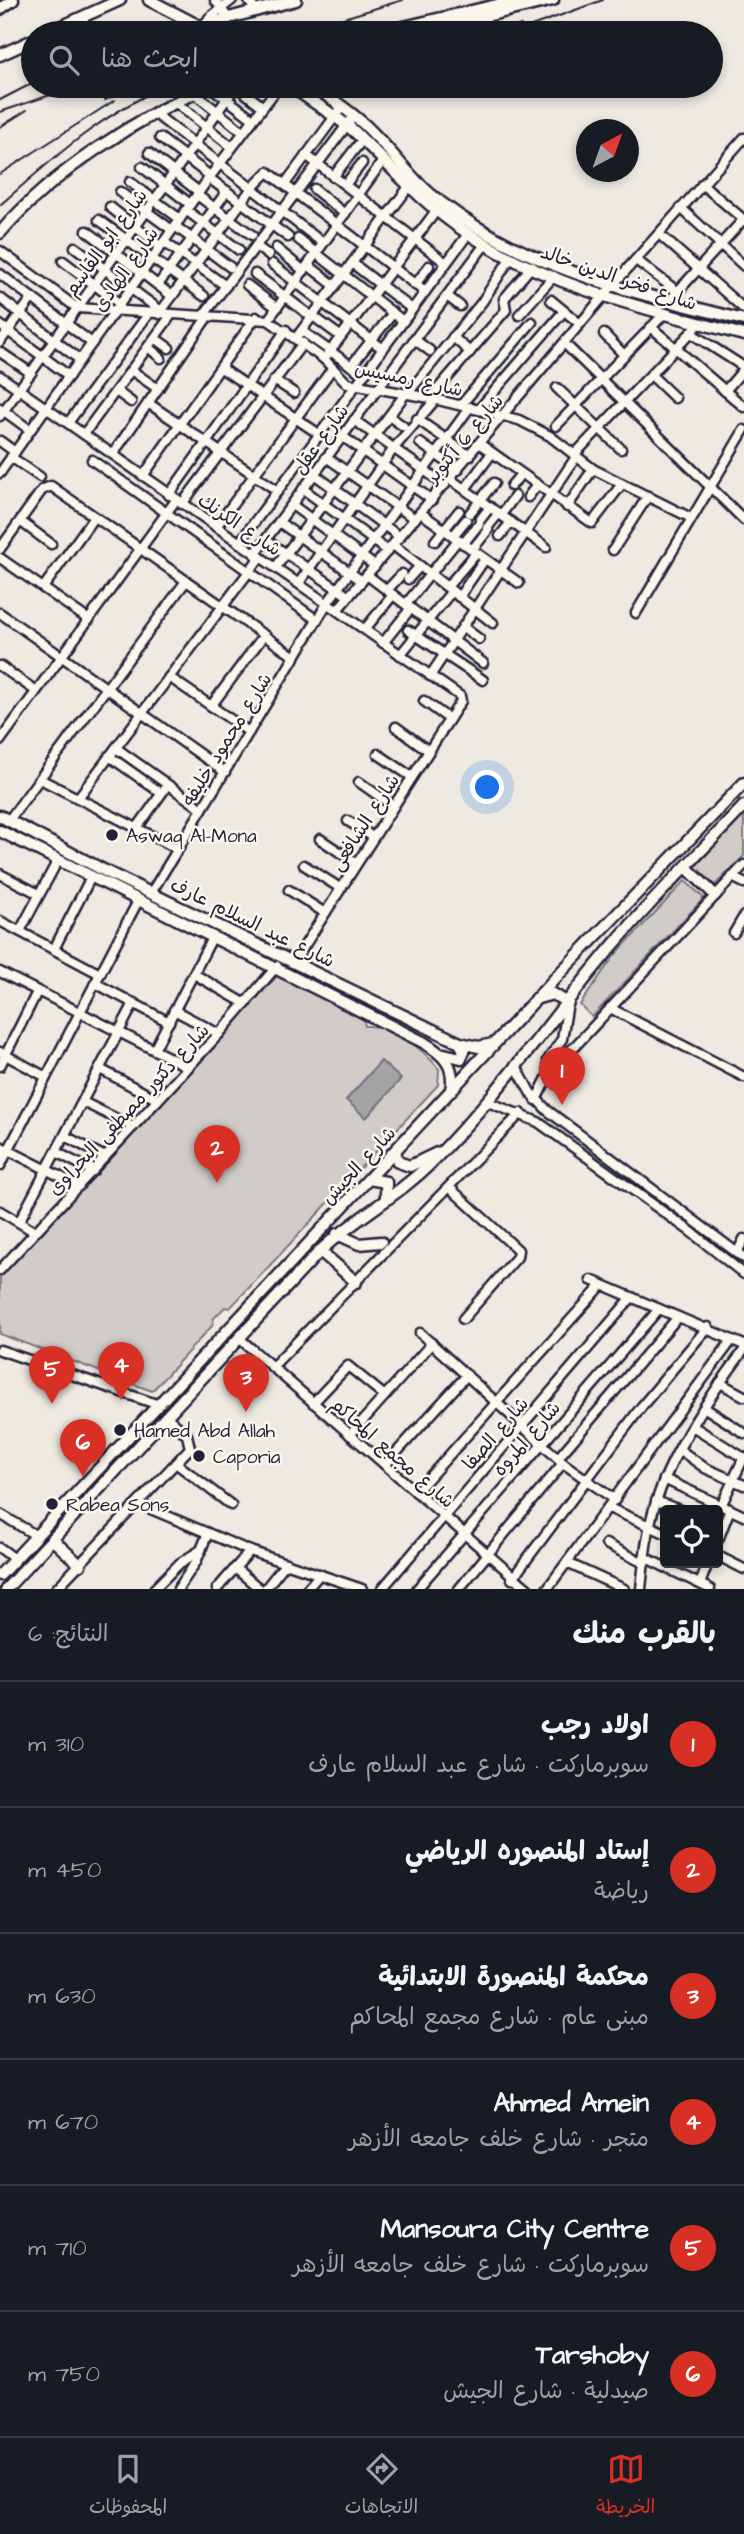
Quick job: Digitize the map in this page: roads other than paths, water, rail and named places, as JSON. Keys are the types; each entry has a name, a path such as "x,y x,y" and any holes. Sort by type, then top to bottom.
{"main road":[{"path":"0,9 13,0"},
{"path":"74,21 120,0"},
{"path":"149,0 185,21"},
{"path":"221,21 296,0"},
{"path":"429,21 518,0"},
{"path":"465,21 553,0"},
{"path":"0,54 21,45"},
{"path":"0,233 44,190 128,128 183,98"},
{"name":"شارع فخر الدين خالد","path":"309,98 346,125 408,188 468,234 511,257 605,295 744,335"},
{"name":"شارع فخر الدين خالد","path":"330,98 369,129 406,173 467,221 538,257 613,285 744,320"},
{"name":"شارع الجيش","path":"0,1575 493,1044 744,783"},
{"name":"شارع الجيش","path":"6,1589 320,1251 337,1234 386,1200 444,1149 517,1068 616,942 744,806"},
{"name":"شارع عبد السلام عارف","path":"4,818 460,1043 479,1047 493,1044"},
{"name":"شارع عبد السلام عارف","path":"0,831 138,901 276,966 440,1053"},
{"path":"686,867 715,895"},
{"path":"536,1000 552,994 568,1003"},
{"path":"440,1053 461,1058 464,1051 460,1043"},
{"path":"440,1053 453,1073 450,1091"},
{"path":"395,1151 398,1162 410,1166 444,1149"},
{"path":"369,1178 386,1182 386,1200"},
{"path":"337,1234 359,1244 381,1242"},
{"path":"320,1251 356,1282"},
{"path":"52,1539 80,1565"}],"street":[{"path":"215,0 229,19"},
{"path":"208,21 232,0"},
{"path":"248,0 256,11"},
{"path":"200,98 243,132"},
{"path":"252,98 262,106"},
{"name":"شارع الهادى","path":"1,471 198,193 269,98"},
{"path":"227,99 253,119"},
{"name":"شارع ابو القاسم","path":"1,412 227,99"},
{"path":"174,102 232,147"},
{"path":"285,184 342,107"},
{"path":"154,113 323,243"},
{"path":"113,454 226,286 354,116"},
{"path":"160,138 288,237"},
{"name":"شارع 6 أكتوبر","path":"338,609 613,285 744,138"},
{"path":"333,177 362,140"},
{"path":"149,153 214,208 252,235"},
{"path":"306,155 446,263"},
{"path":"268,320 382,162"},
{"path":"345,185 362,163"},
{"path":"142,167 165,185 203,223 239,250"},
{"path":"75,247 160,312 263,173 271,173 425,292"},
{"path":"130,182 155,200 192,239 230,267"},
{"path":"668,301 744,220 702,184"},
{"path":"176,500 221,452 275,380 312,316 408,188"},
{"path":"314,189 345,214"},
{"path":"158,285 226,191"},
{"path":"120,192 147,211 176,225"},
{"path":"110,207 135,227 181,254 226,286"},
{"path":"681,208 744,266"},
{"path":"324,359 436,211"},
{"path":"99,220 204,296"},
{"path":"87,231 172,296"},
{"path":"239,543 468,234"},
{"path":"659,234 744,309"},
{"path":"298,239 403,321"},
{"name":"شارع عقل","path":"78,798 249,572 265,540 486,243"},
{"path":"256,246 268,255"},
{"path":"276,248 335,286"},
{"path":"0,251 77,308"},
{"path":"276,567 389,416 453,337 511,257"},
{"path":"636,260 678,292"},
{"path":"12,261 0,275 92,343"},
{"path":"63,261 94,285 117,308"},
{"path":"352,263 412,309"},
{"path":"272,264 383,349"},
{"path":"415,285 429,266"},
{"path":"299,583 394,448 506,310 504,299 532,266"},
{"path":"255,274 340,336"},
{"path":"519,315 554,276"},
{"path":"247,285 276,308"},
{"path":"447,296 460,306"},
{"path":"0,298 80,360"},
{"path":"0,342 32,298"},
{"path":"551,300 580,324"},
{"name":"شارع رمسيس","path":"77,308 117,308 149,313 256,317 268,320 300,337 341,379 355,386 433,398 503,415 535,427 593,469 691,518"},
{"path":"470,407 564,311"},
{"path":"68,423 149,313"},
{"path":"352,366 393,313"},
{"path":"556,426 665,313"},
{"path":"84,434 172,314"},
{"path":"143,476 256,317"},
{"path":"470,407 533,322"},
{"path":"430,676 575,456 700,323"},
{"path":"0,325 69,376"},
{"path":"651,327 744,407"},
{"path":"0,741 167,513 206,443 286,330"},
{"path":"604,334 624,355"},
{"path":"691,334 744,368 725,391"},
{"path":"300,337 329,350 364,375"},
{"path":"453,337 470,352"},
{"path":"155,338 169,348"},
{"path":"414,339 430,351"},
{"path":"564,343 623,404 744,520"},
{"path":"148,348 161,358"},
{"path":"0,352 31,373"},
{"path":"221,368 319,435"},
{"path":"216,527 332,369"},
{"path":"131,370 158,389"},
{"path":"650,375 675,398"},
{"name":"شارع الكرنك","path":"0,376 176,500 328,602 461,698"},
{"path":"275,380 294,393"},
{"path":"556,388 621,449"},
{"path":"116,391 131,402"},
{"path":"148,403 278,491"},
{"name":"شارع محمود خليفه","path":"151,892 328,602 470,407"},
{"path":"1,412 30,430"},
{"path":"389,416 403,426"},
{"path":"354,419 424,470 465,489 546,547"},
{"path":"417,419 470,456"},
{"path":"636,613 744,430"},
{"path":"342,436 432,500"},
{"path":"0,441 40,477"},
{"path":"421,443 458,470"},
{"path":"480,444 593,523 622,484"},
{"path":"465,489 492,453"},
{"path":"326,457 397,507 444,530 519,583"},
{"path":"92,460 317,620"},
{"path":"568,507 593,469"},
{"path":"314,474 400,537"},
{"path":"512,486 521,474"},
{"path":"383,643 430,574 458,540 468,517 494,483"},
{"path":"528,498 537,485"},
{"path":"0,549 42,490 51,486 295,657"},
{"path":"303,489 373,540 420,566 493,623"},
{"path":"458,540 500,514 515,496"},
{"path":"613,550 648,496"},
{"path":"292,505 375,566"},
{"path":"452,592 474,551 490,507"},
{"path":"435,541 459,511"},
{"path":"43,588 94,517"},
{"path":"20,521 51,544"},
{"path":"279,522 350,573 390,592 483,663"},
{"path":"500,536 511,522"},
{"path":"265,540 348,597"},
{"path":"0,558 89,620"},
{"path":"400,655 452,592 485,559"},
{"path":"365,629 390,592 420,566"},
{"path":"4,818 40,779 186,581"},
{"path":"0,612 225,772"},
{"path":"463,626 479,639"},
{"path":"408,630 443,656 483,680"},
{"path":"211,706 264,635"},
{"path":"0,666 36,691"},
{"path":"169,677 249,732"},
{"name":"شارع الشافعى","path":"294,962 461,698"},
{"path":"424,701 449,719"},
{"path":"396,727 429,751"},
{"path":"116,748 202,809"},
{"path":"378,754 412,777"},
{"path":"109,756 162,793"},
{"path":"40,779 178,849"},
{"path":"359,782 393,806"},
{"path":"137,828 167,785"},
{"path":"348,821 373,837"},
{"path":"320,839 356,863"},
{"path":"20,932 58,860"},
{"path":"304,865 340,888"},
{"path":"536,1100 549,1074 744,865"},
{"path":"0,874 39,894"},
{"path":"54,949 91,877"},
{"path":"732,877 744,883"},
{"path":"289,890 325,913"},
{"path":"0,1166 4,1148 46,1077 138,901"},
{"path":"734,933 744,916"},
{"path":"0,921 100,974"},
{"path":"154,1050 213,936"},
{"name":"شارع دكتور مصطفى البحراوى","path":"2,1265 188,1068 246,1004 276,966"},
{"path":"0,972 188,1068"},
{"path":"194,974 246,1004"},
{"path":"95,983 169,1022"},
{"path":"0,1066 3,1054 37,992"},
{"path":"19,1222 134,1003"},
{"path":"549,1074 548,1060 562,1039 568,1003"},
{"path":"611,1008 744,1077"},
{"path":"174,1010 219,1034"},
{"path":"3,1054 46,1077"},
{"path":"517,1068 536,1100 611,1160 738,1253"},
{"path":"100,1069 158,1100"},
{"path":"83,1102 133,1127"},
{"path":"488,1102 521,1113 655,1207 744,1274"},
{"path":"272,1367 521,1113"},
{"path":"65,1136 106,1157"},
{"path":"4,1148 79,1186"},
{"path":"56,1152 93,1171"},
{"path":"603,1171 611,1160"},
{"path":"450,1188 518,1250 517,1257 463,1319"},
{"path":"655,1207 663,1197"},
{"path":"0,1211 35,1231"},
{"path":"726,1259 738,1253 744,1239"},
{"path":"591,1280 708,1327 744,1347 664,1479 649,1526 641,1589"},
{"path":"416,1492 602,1284"},
{"name":"شارع الصفا","path":"382,1589 632,1297"},
{"name":"شارع المروه","path":"417,1589 659,1309"},
{"path":"459,1589 678,1317"},
{"path":"513,1578 587,1478 708,1327"},
{"path":"420,1333 542,1444 615,1500"},
{"name":"شارع مجمع المحاكم","path":"239,1338 528,1589"},
{"path":"547,1589 732,1340"},
{"path":"350,1435 432,1343"},
{"path":"0,1350 159,1405"},
{"path":"313,1403 348,1366 385,1396"},
{"path":"385,1465 467,1375"},
{"path":"720,1383 744,1396"},
{"path":"705,1408 744,1433"},
{"path":"56,1589 190,1448 191,1441 166,1416"},
{"path":"694,1427 744,1458 733,1479 723,1518"},
{"path":"680,1450 705,1468 744,1485"},
{"path":"177,1464 232,1505"},
{"path":"664,1479 744,1516"},
{"path":"656,1501 667,1505"},
{"path":"139,1504 250,1550 362,1589"},
{"path":"609,1508 660,1531"},
{"path":"0,1514 37,1536"},
{"path":"178,1589 208,1533"},
{"path":"606,1544 710,1589"},
{"path":"0,1548 15,1559"},
{"path":"154,1589 180,1563 201,1550"},
{"path":"217,1589 250,1550"},
{"path":"723,1558 744,1569"},
{"path":"235,1568 262,1589 286,1563"},
{"path":"567,1563 612,1587 624,1589"},
{"path":"700,1584 707,1568"},
{"path":"307,1589 320,1574"}],"railway":[{"path":"334,21 403,0"},
{"path":"545,21 603,0"},
{"path":"0,100 21,89"},
{"path":"0,112 41,98"},
{"path":"105,100 109,98"},
{"path":"0,205 59,154 97,125 140,98"},
{"path":"0,174 115,100"},
{"path":"0,127 27,110"}],"place":[{"name":"Aswaq Al-Mona","path":"112,835"},
{"name":"اولاد رجب","path":"562,1105"},
{"name":"إستاد المنصوره الرياضي","path":"217,1183"},
{"name":"Ahmed Amein","path":"121,1400"},
{"name":"Mansoura City Centre","path":"52,1404"},
{"name":"محكمة المنصورة الابتدائية","path":"246,1412"},
{"name":"Hamed Abd Allah","path":"120,1430"},
{"name":"Caporia","path":"199,1456"},
{"name":"Tarshoby","path":"83,1477"},
{"name":"Rabea Sons","path":"52,1504"}]}
